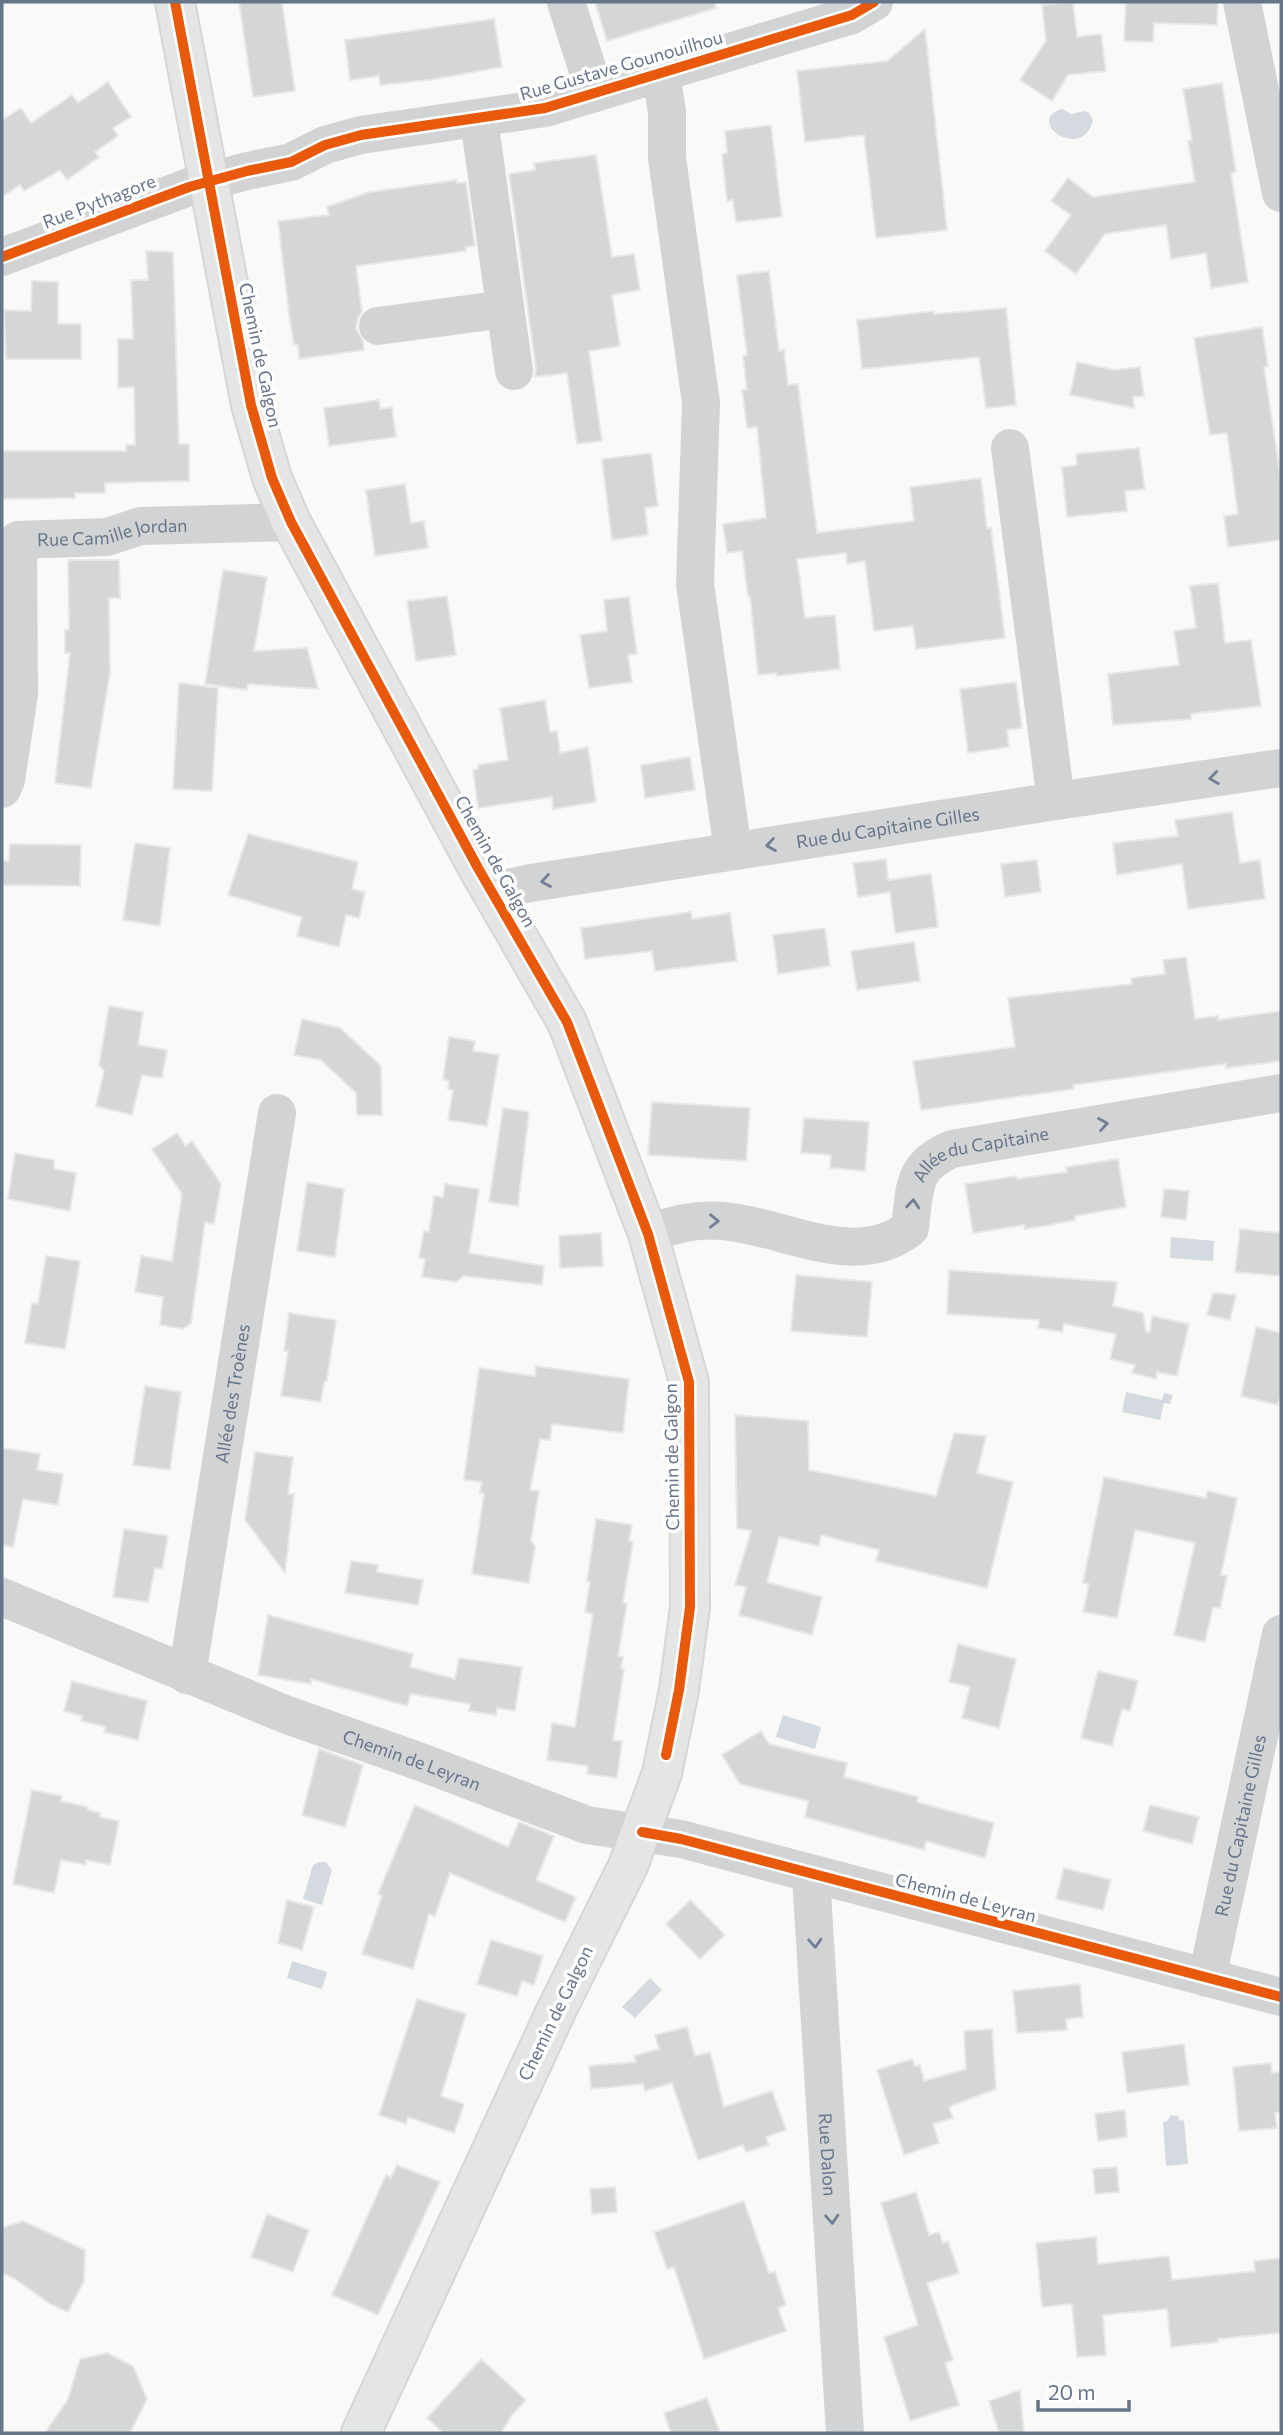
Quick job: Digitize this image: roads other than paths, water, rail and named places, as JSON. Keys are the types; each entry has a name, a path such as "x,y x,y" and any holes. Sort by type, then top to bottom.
{"main road":[{"name":"Chemin de Galgon","path":"175,2 251,405 272,478 291,522 478,868 567,1022 648,1234 689,1382 690,1607 679,1690 663,1773 642,1832 538,2048 361,2433"}],"street":[{"path":"566,2 595,93"},
{"name":"Rue Gustave Gounouilhou","path":"209,181 291,162 325,145 361,135 545,108 852,15 874,2"},
{"path":"1242,2 1281,193"},
{"path":"661,73 667,112 667,158 701,403 695,584 733,851"},
{"path":"479,119 514,371"},
{"name":"Rue Pythagore","path":"2,257 209,181"},
{"path":"378,326 505,309"},
{"path":"1010,448 1056,800"},
{"name":"Rue Camille Jordan","path":"2,789 6,780 19,694 18,540 107,537 141,526 291,522"},
{"name":"Rue du Capitaine Gilles","path":"495,894 507,888 531,883 1056,800 1281,768"},
{"name":"Allée du Capitaine","path":"648,1234 689,1222 723,1221 764,1228 794,1239 860,1247 879,1245 898,1238 910,1228 914,1185 923,1167 935,1156 952,1150 1281,1093"},
{"name":"Allée des Troènes","path":"187,1675 277,1113"},
{"name":"Chemin de Leyran","path":"2,1597 287,1715 587,1825 681,1839 1281,1997"},
{"name":"Rue du Capitaine Gilles","path":"1207,1978 1281,1634"},
{"name":"Rue Dalon","path":"811,1875 845,2433"}]}
